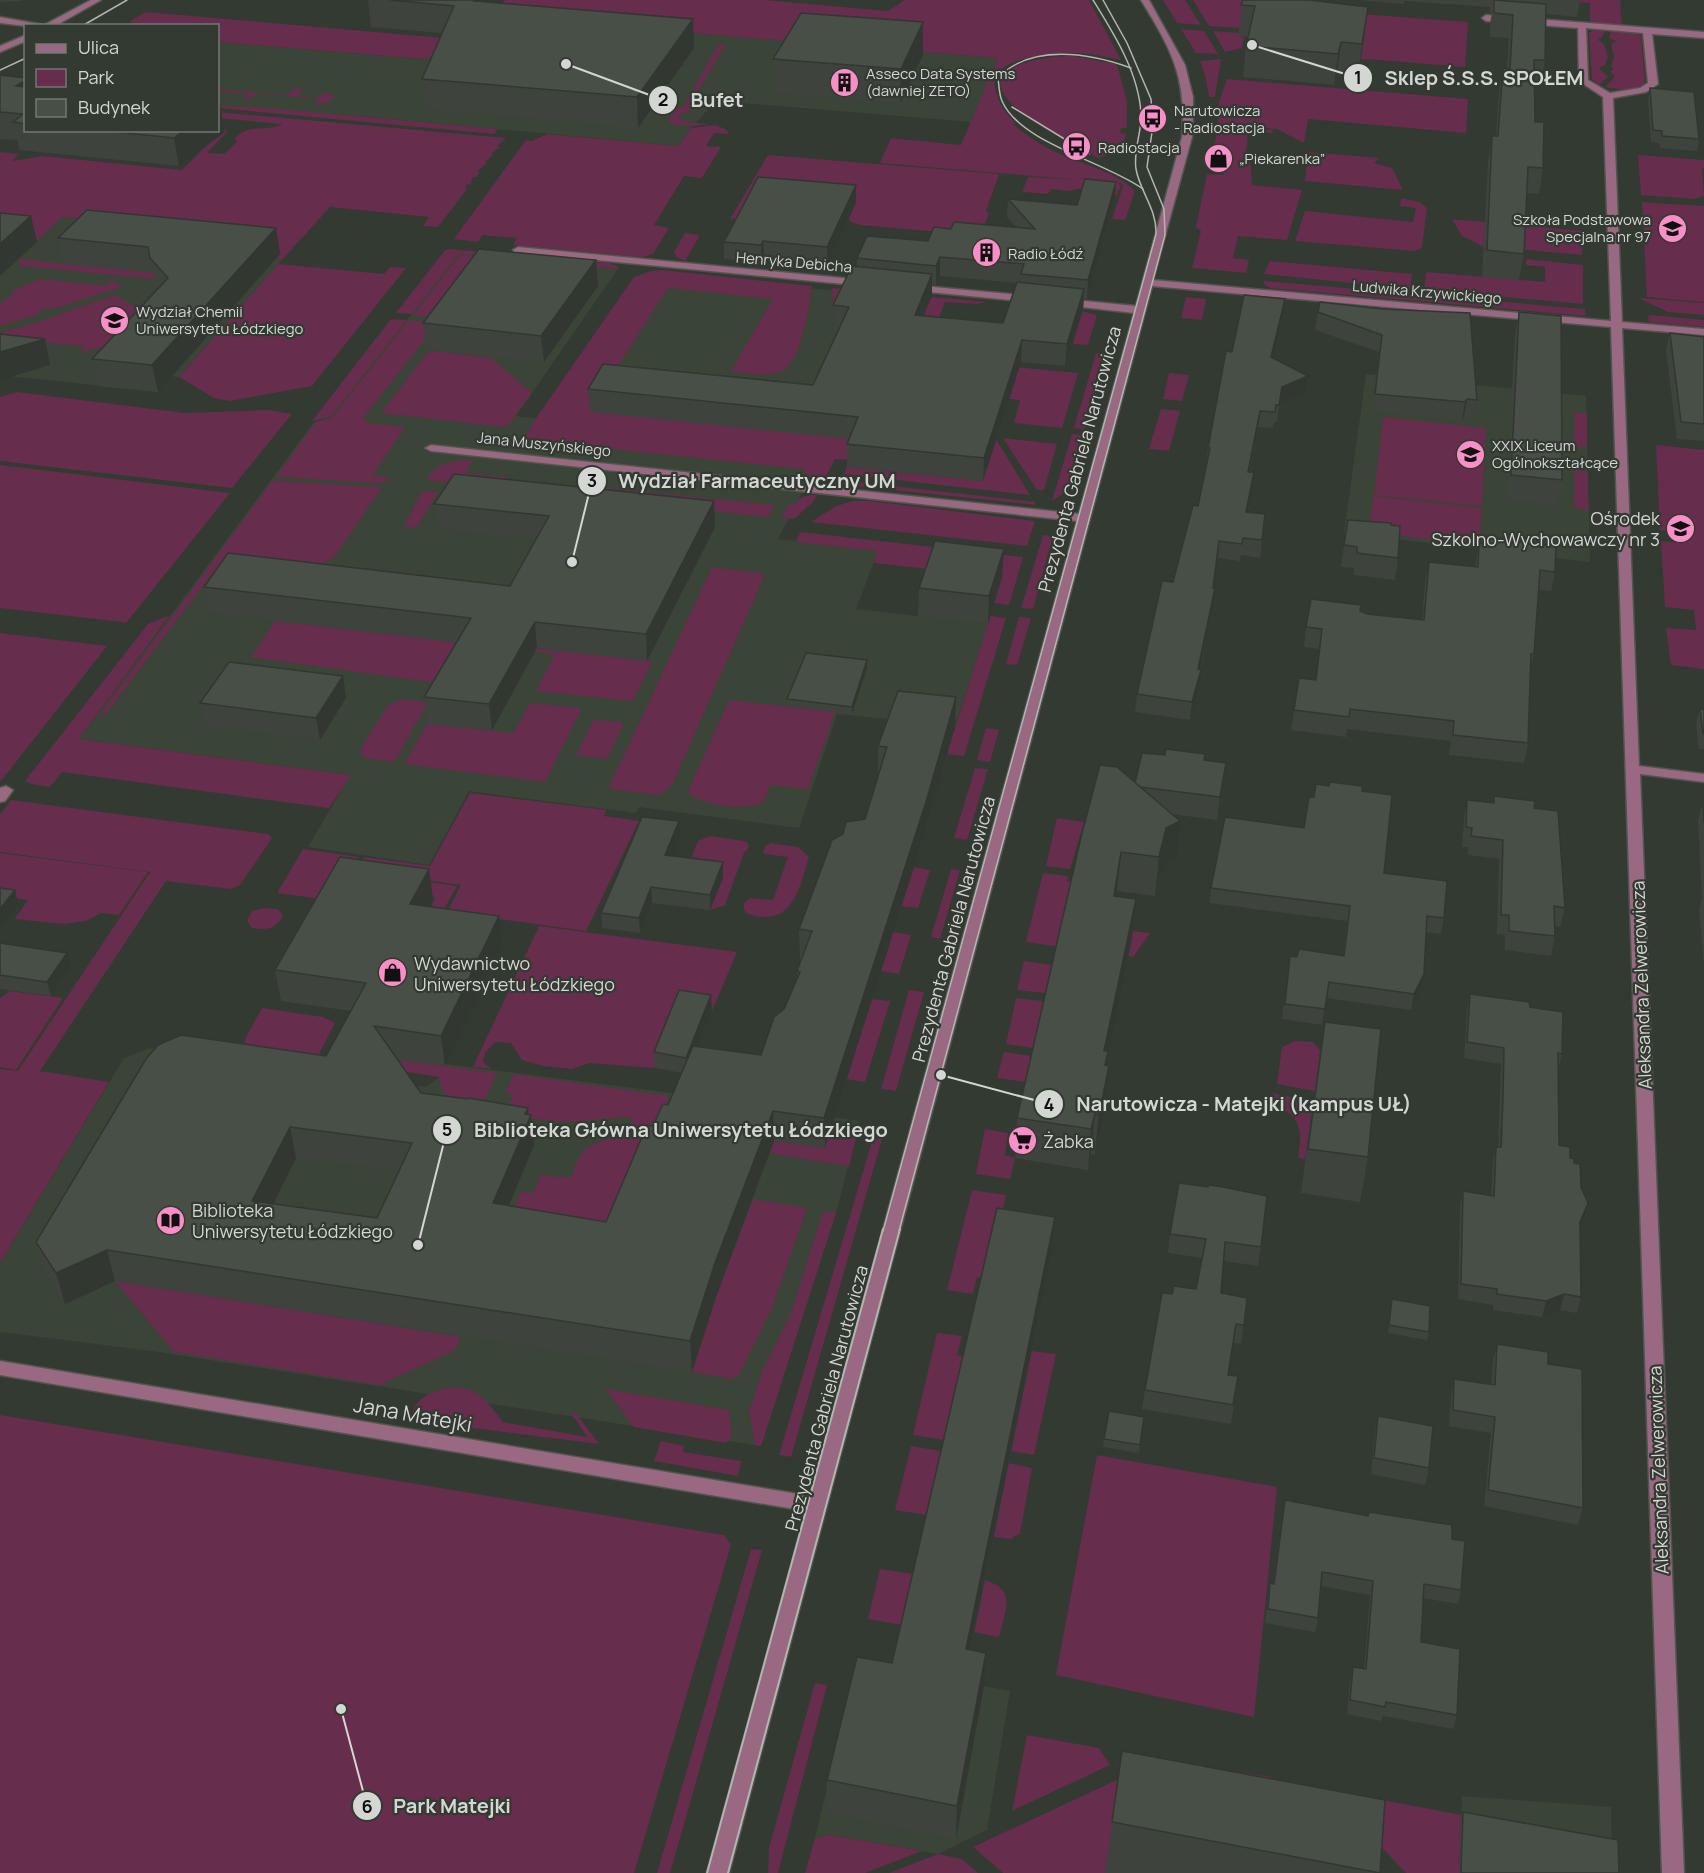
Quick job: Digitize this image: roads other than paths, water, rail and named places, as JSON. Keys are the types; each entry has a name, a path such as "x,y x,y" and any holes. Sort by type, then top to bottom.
{"street":[{"path":"51,24 97,0"},
{"name":"Prezydenta Gabriela Narutowicza","path":"718,1873 1187,137 1190,102 1185,76 1179,59 1145,0"},
{"path":"1486,18 1704,35"},
{"path":"0,20 27,24"},
{"path":"1582,26 1584,81 1608,96 1643,90 1653,84 1647,31"},
{"path":"1,37 22,38"},
{"path":"0,49 22,38"},
{"name":"Aleksandra Zelwerowicza","path":"1608,96 1673,1873"},
{"name":"Henryka Debicha","path":"518,250 877,285"},
{"name":"Ludwika Krzywickiego","path":"1148,283 1704,332"},
{"path":"900,287 1040,300"},
{"path":"1052,301 1140,310"},
{"name":"Jana Muszyńskiego","path":"431,448 1084,518"},
{"path":"1633,769 1704,778"},
{"name":"Jana Matejki","path":"0,1368 817,1505"}],"tram line":[{"path":"85,24 127,0"},
{"path":"1093,0 1129,68"},
{"path":"899,1231 1165,235 1164,209 1147,167 1153,125 1151,99 1127,43 1103,0"},
{"path":"1129,68 1098,58 1062,54 1027,60 1012,67 998,78 1002,101 1012,116 1026,129 1143,189"},
{"path":"0,70 24,59"},
{"path":"1129,68 1136,84 1141,114 1136,169 1143,189"},
{"path":"1012,107 1089,154"},
{"path":"883,1231 1156,234 1154,217 1143,189"},
{"path":"707,1873 883,1229"},
{"path":"728,1873 900,1229"}],"place":[{"name":"Sklep Ś.S.S. SPOŁEM","path":"1252,45"},
{"name":"Bufet","path":"566,64"},
{"name":"Asseco Data Systems (dawniej ZETO)","path":"845,82"},
{"name":"Narutowicza - Radiostacja","path":"1153,119"},
{"name":"Radiostacja","path":"1077,147"},
{"name":"„Piekarenka”","path":"1218,158"},
{"name":"Szkoła Podstawowa Specjalna nr 97","path":"1672,228"},
{"name":"Radio Łódź","path":"987,253"},
{"name":"Wydział Chemii Uniwersytetu Łódzkiego","path":"115,320"},
{"name":"XXIX Liceum Ogólnokształcące","path":"1471,454"},
{"name":"Ośrodek Szkolno-Wychowawczy nr 3","path":"1681,528"},
{"name":"Wydział Farmaceutyczny UM","path":"572,562"},
{"name":"Wydawnictwo Uniwersytetu Łódzkiego","path":"393,973"},
{"name":"Narutowicza - Matejki (kampus UŁ)","path":"941,1075"},
{"name":"Żabka","path":"1022,1141"},
{"name":"Biblioteka Uniwersytetu Łódzkiego","path":"171,1220"},
{"name":"Biblioteka Główna Uniwersytetu Łódzkiego","path":"418,1245"},
{"name":"Park Matejki","path":"341,1709"}]}
